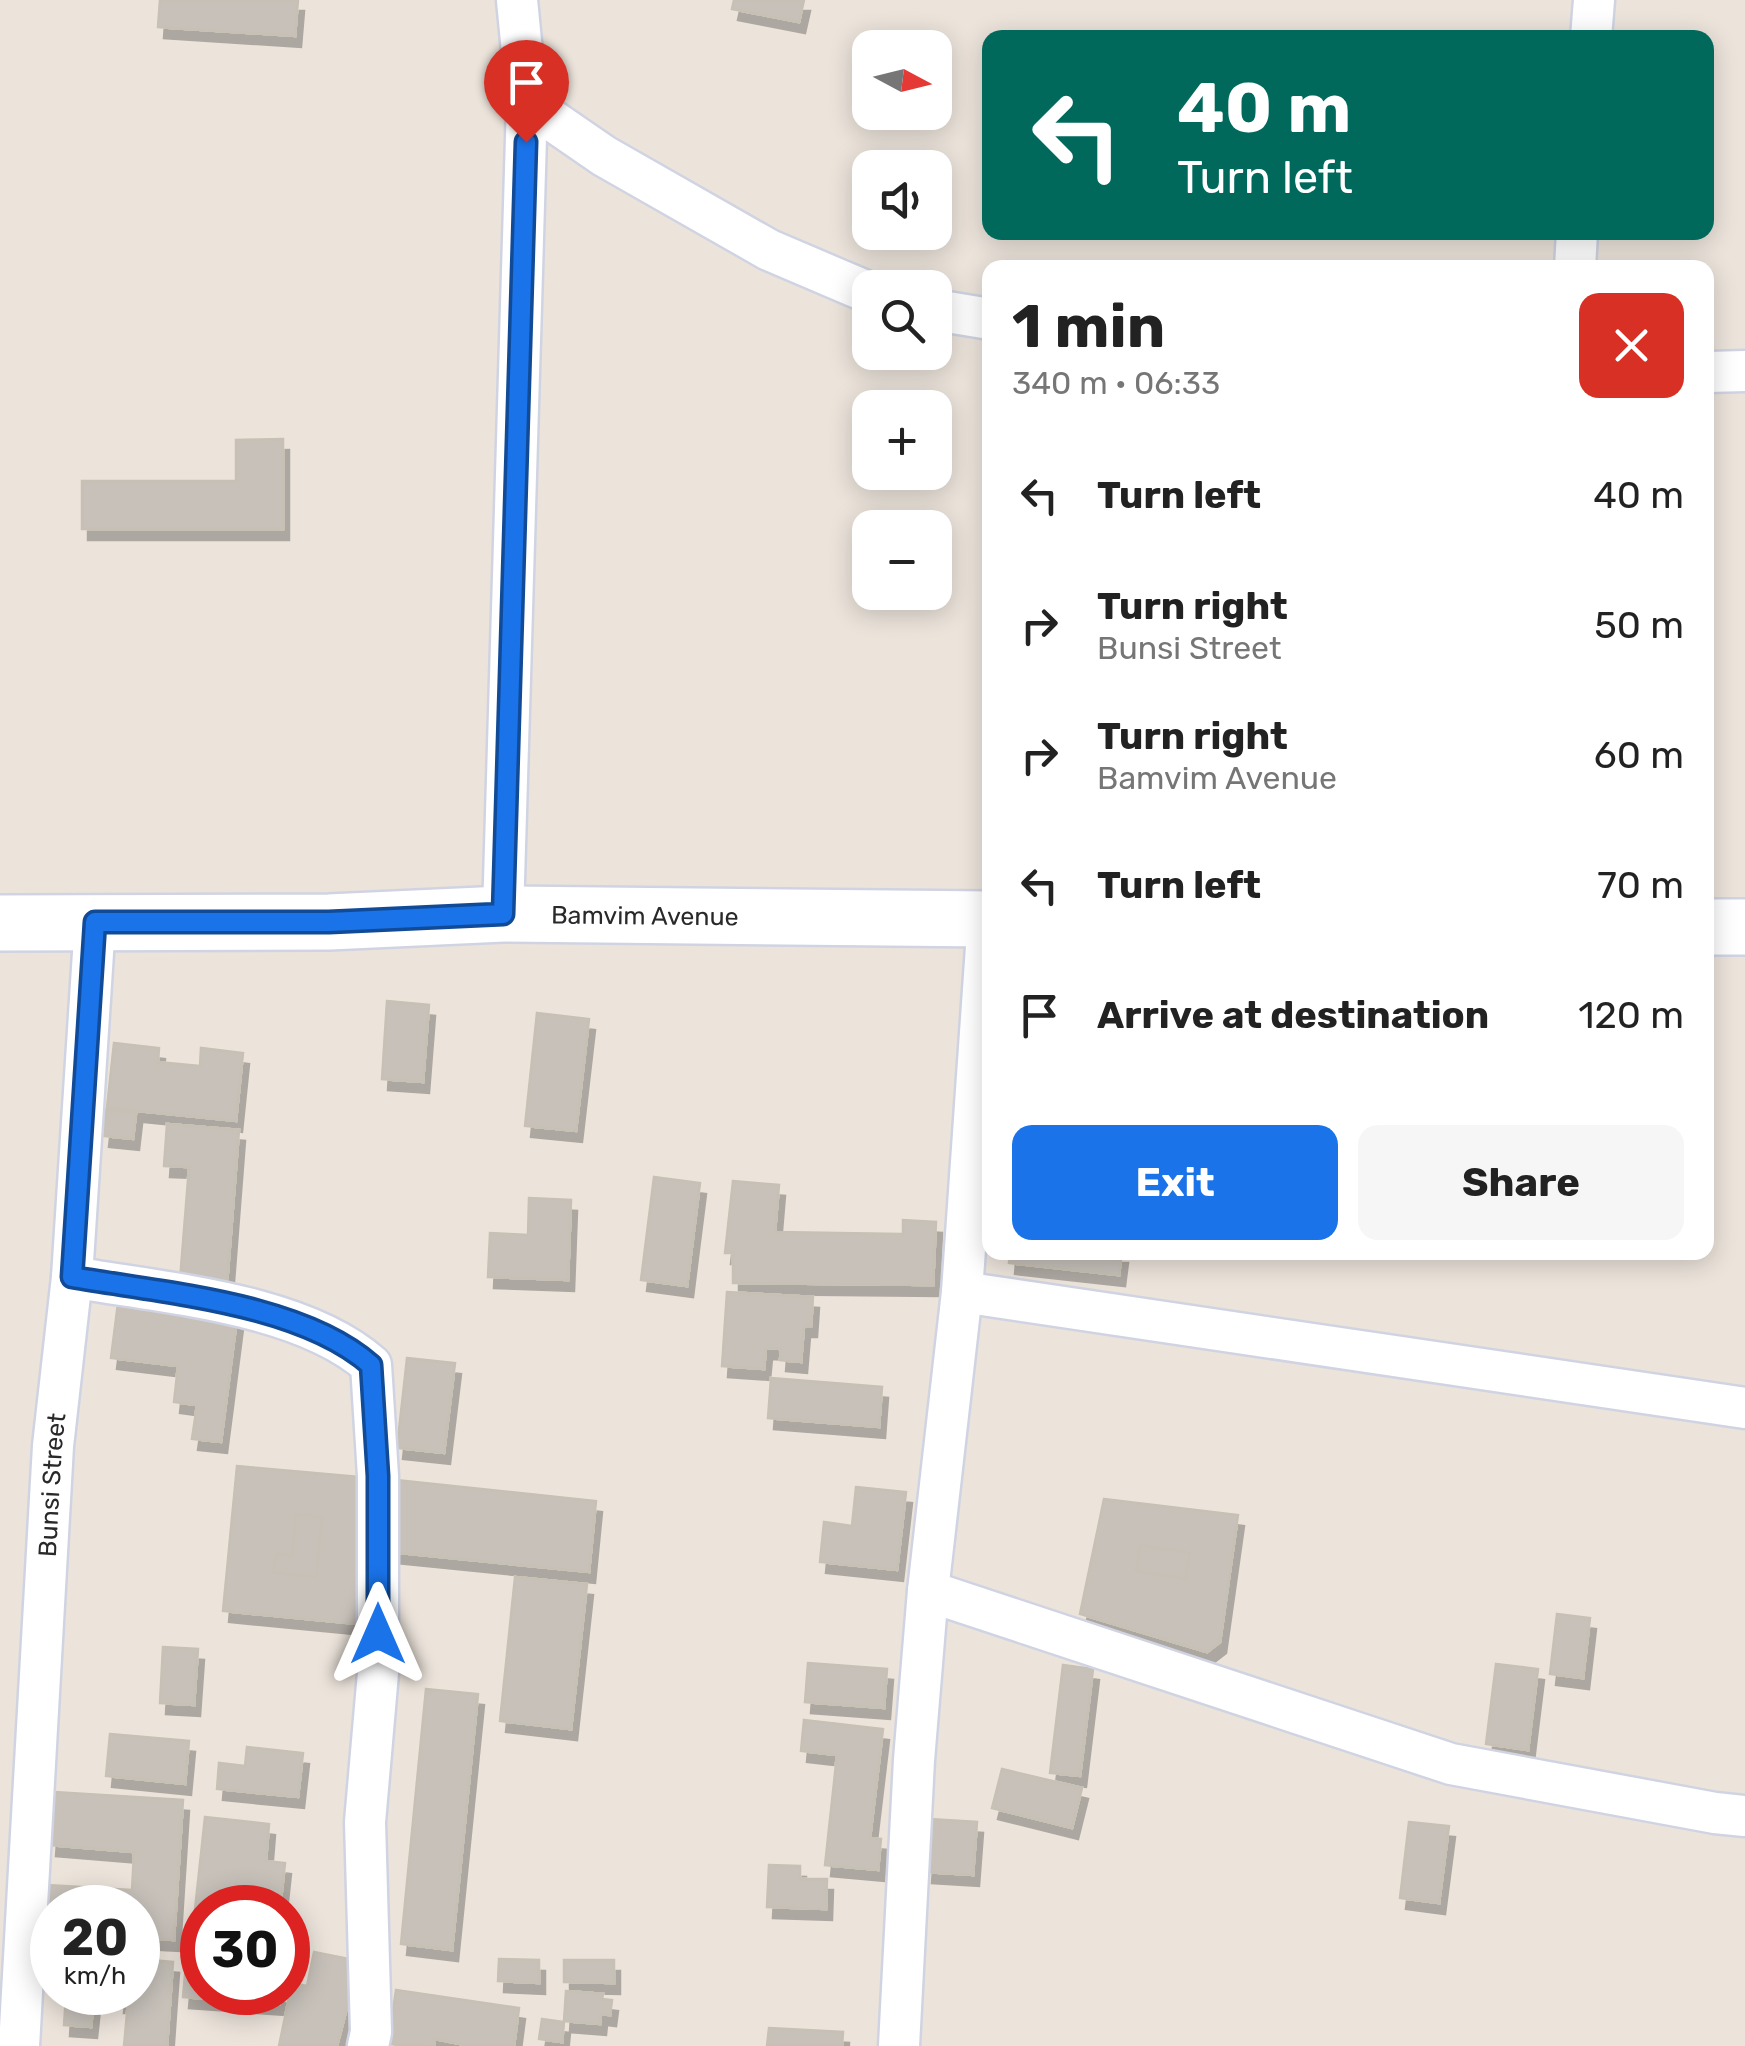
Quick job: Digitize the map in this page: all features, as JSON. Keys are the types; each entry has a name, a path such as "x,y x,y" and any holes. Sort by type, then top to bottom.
{"street":[{"path":"503,914 527,103 517,0"},
{"path":"1592,30 1594,0"},
{"path":"527,103 604,156 769,250 852,285"},
{"path":"952,313 982,318"},
{"path":"1714,372 1745,371"},
{"name":"Bamvim Avenue","path":"0,923 329,922 503,914 982,918"},
{"name":"Bunsi Street","path":"19,2046 53,1446 72,1277 95,922"},
{"path":"1714,927 1745,928"},
{"path":"899,2046 914,1760 928,1590 962,1292 982,1015"},
{"path":"72,1277 251,1309 331,1337 350,1346 371,1365 378,1476 378,1673 365,1822 371,2032 368,2046"},
{"path":"962,1292 1745,1408"},
{"path":"928,1590 1451,1764 1745,1816"}],"building":[{"path":"160,0 298,0 295,36 158,27"},
{"path":"734,0 804,0 799,22 732,9"},
{"path":"283,439 283,529 82,529 82,481 236,481 236,440"},
{"path":"387,1001 429,1005 423,1082 382,1079"},
{"path":"537,1013 589,1019 576,1131 525,1126"},
{"path":"114,1043 159,1048 158,1062 200,1066 201,1048 243,1053 236,1121 107,1108"},
{"path":"106,1110 136,1113 133,1139 103,1136"},
{"path":"167,1124 239,1130 227,1284 180,1280 189,1167 164,1166"},
{"path":"654,1177 700,1183 687,1286 641,1280"},
{"path":"733,1181 779,1185 775,1232 903,1234 903,1220 936,1222 933,1285 733,1283 733,1253 725,1253"},
{"path":"529,1198 571,1200 568,1280 488,1277 490,1233 528,1235"},
{"path":"1009,1260 1121,1260 1119,1275 1009,1263"},
{"path":"727,1292 813,1297 811,1326 804,1326 801,1362 780,1360 781,1349 766,1348 764,1369 722,1366"},
{"path":"118,1303 237,1318 221,1442 192,1439 197,1405 174,1402 178,1366 111,1358"},
{"path":"407,1358 455,1363 444,1453 397,1448"},
{"path":"771,1378 882,1387 879,1427 768,1418"},
{"path":"237,1466 370,1478 357,1624 223,1611","holes":["296,1514 322,1517 316,1577 274,1573 276,1554 292,1556"]},
{"path":"396,1480 596,1501 589,1572 389,1552"},
{"path":"856,1487 906,1492 897,1570 820,1562 824,1522 852,1526"},
{"path":"1104,1499 1238,1515 1220,1642 1207,1652 1080,1614","holes":["1140,1545 1190,1553 1186,1579 1136,1571"]},
{"path":"296,1514 322,1517 316,1577 274,1573 276,1554 292,1556"},
{"path":"1140,1545 1190,1553 1186,1579 1136,1571"},
{"path":"515,1577 587,1584 571,1729 500,1721"},
{"path":"1557,1614 1590,1618 1583,1678 1550,1674"},
{"path":"163,1647 198,1649 194,1705 160,1703"},
{"path":"808,1663 887,1669 884,1708 805,1702"},
{"path":"1496,1664 1538,1669 1528,1750 1486,1744"},
{"path":"1063,1665 1093,1669 1080,1776 1050,1773"},
{"path":"426,1689 478,1694 452,1950 401,1944"},
{"path":"804,1720 883,1729 870,1838 881,1839 878,1870 825,1865 837,1755 801,1751"},
{"path":"110,1734 189,1741 185,1784 106,1776"},
{"path":"247,1747 303,1753 298,1797 217,1789 219,1763 245,1766"},
{"path":"1002,1769 1082,1788 1072,1828 992,1808"},
{"path":"54,1792 183,1800 174,1940 160,1939 160,1885 132,1885 134,1852 50,1845"},
{"path":"205,1817 269,1824 266,1861 285,1863 283,1885 198,1885"},
{"path":"930,1819 977,1822 973,1875 926,1872"},
{"path":"1409,1822 1449,1826 1439,1903 1400,1898"},
{"path":"769,1865 800,1866 800,1879 827,1879 826,1909 767,1907"},
{"path":"314,1952 359,1961 337,2046 279,2046 285,2015 310,2015"},
{"path":"499,1959 539,1960 539,1983 498,1981"},
{"path":"564,1960 614,1960 614,1983 564,1982"},
{"path":"160,1961 173,1962 167,2046 124,2046 127,2015 160,2015"},
{"path":"396,1990 519,2008 514,2046 470,2046 435,2039 434,2046 388,2044"},
{"path":"566,1991 603,1994 602,1999 612,2000 610,2015 601,2014 600,2024 564,2021"},
{"path":"65,2015 92,2015 91,2027 64,2025"},
{"path":"542,2019 564,2022 562,2042 539,2039"},
{"path":"769,2028 843,2032 842,2046 767,2046"}],"route":[{"path":"378,1634 378,1476 371,1365 350,1346 331,1337 251,1309 72,1277 95,922 329,922 503,914 526,142"}]}
